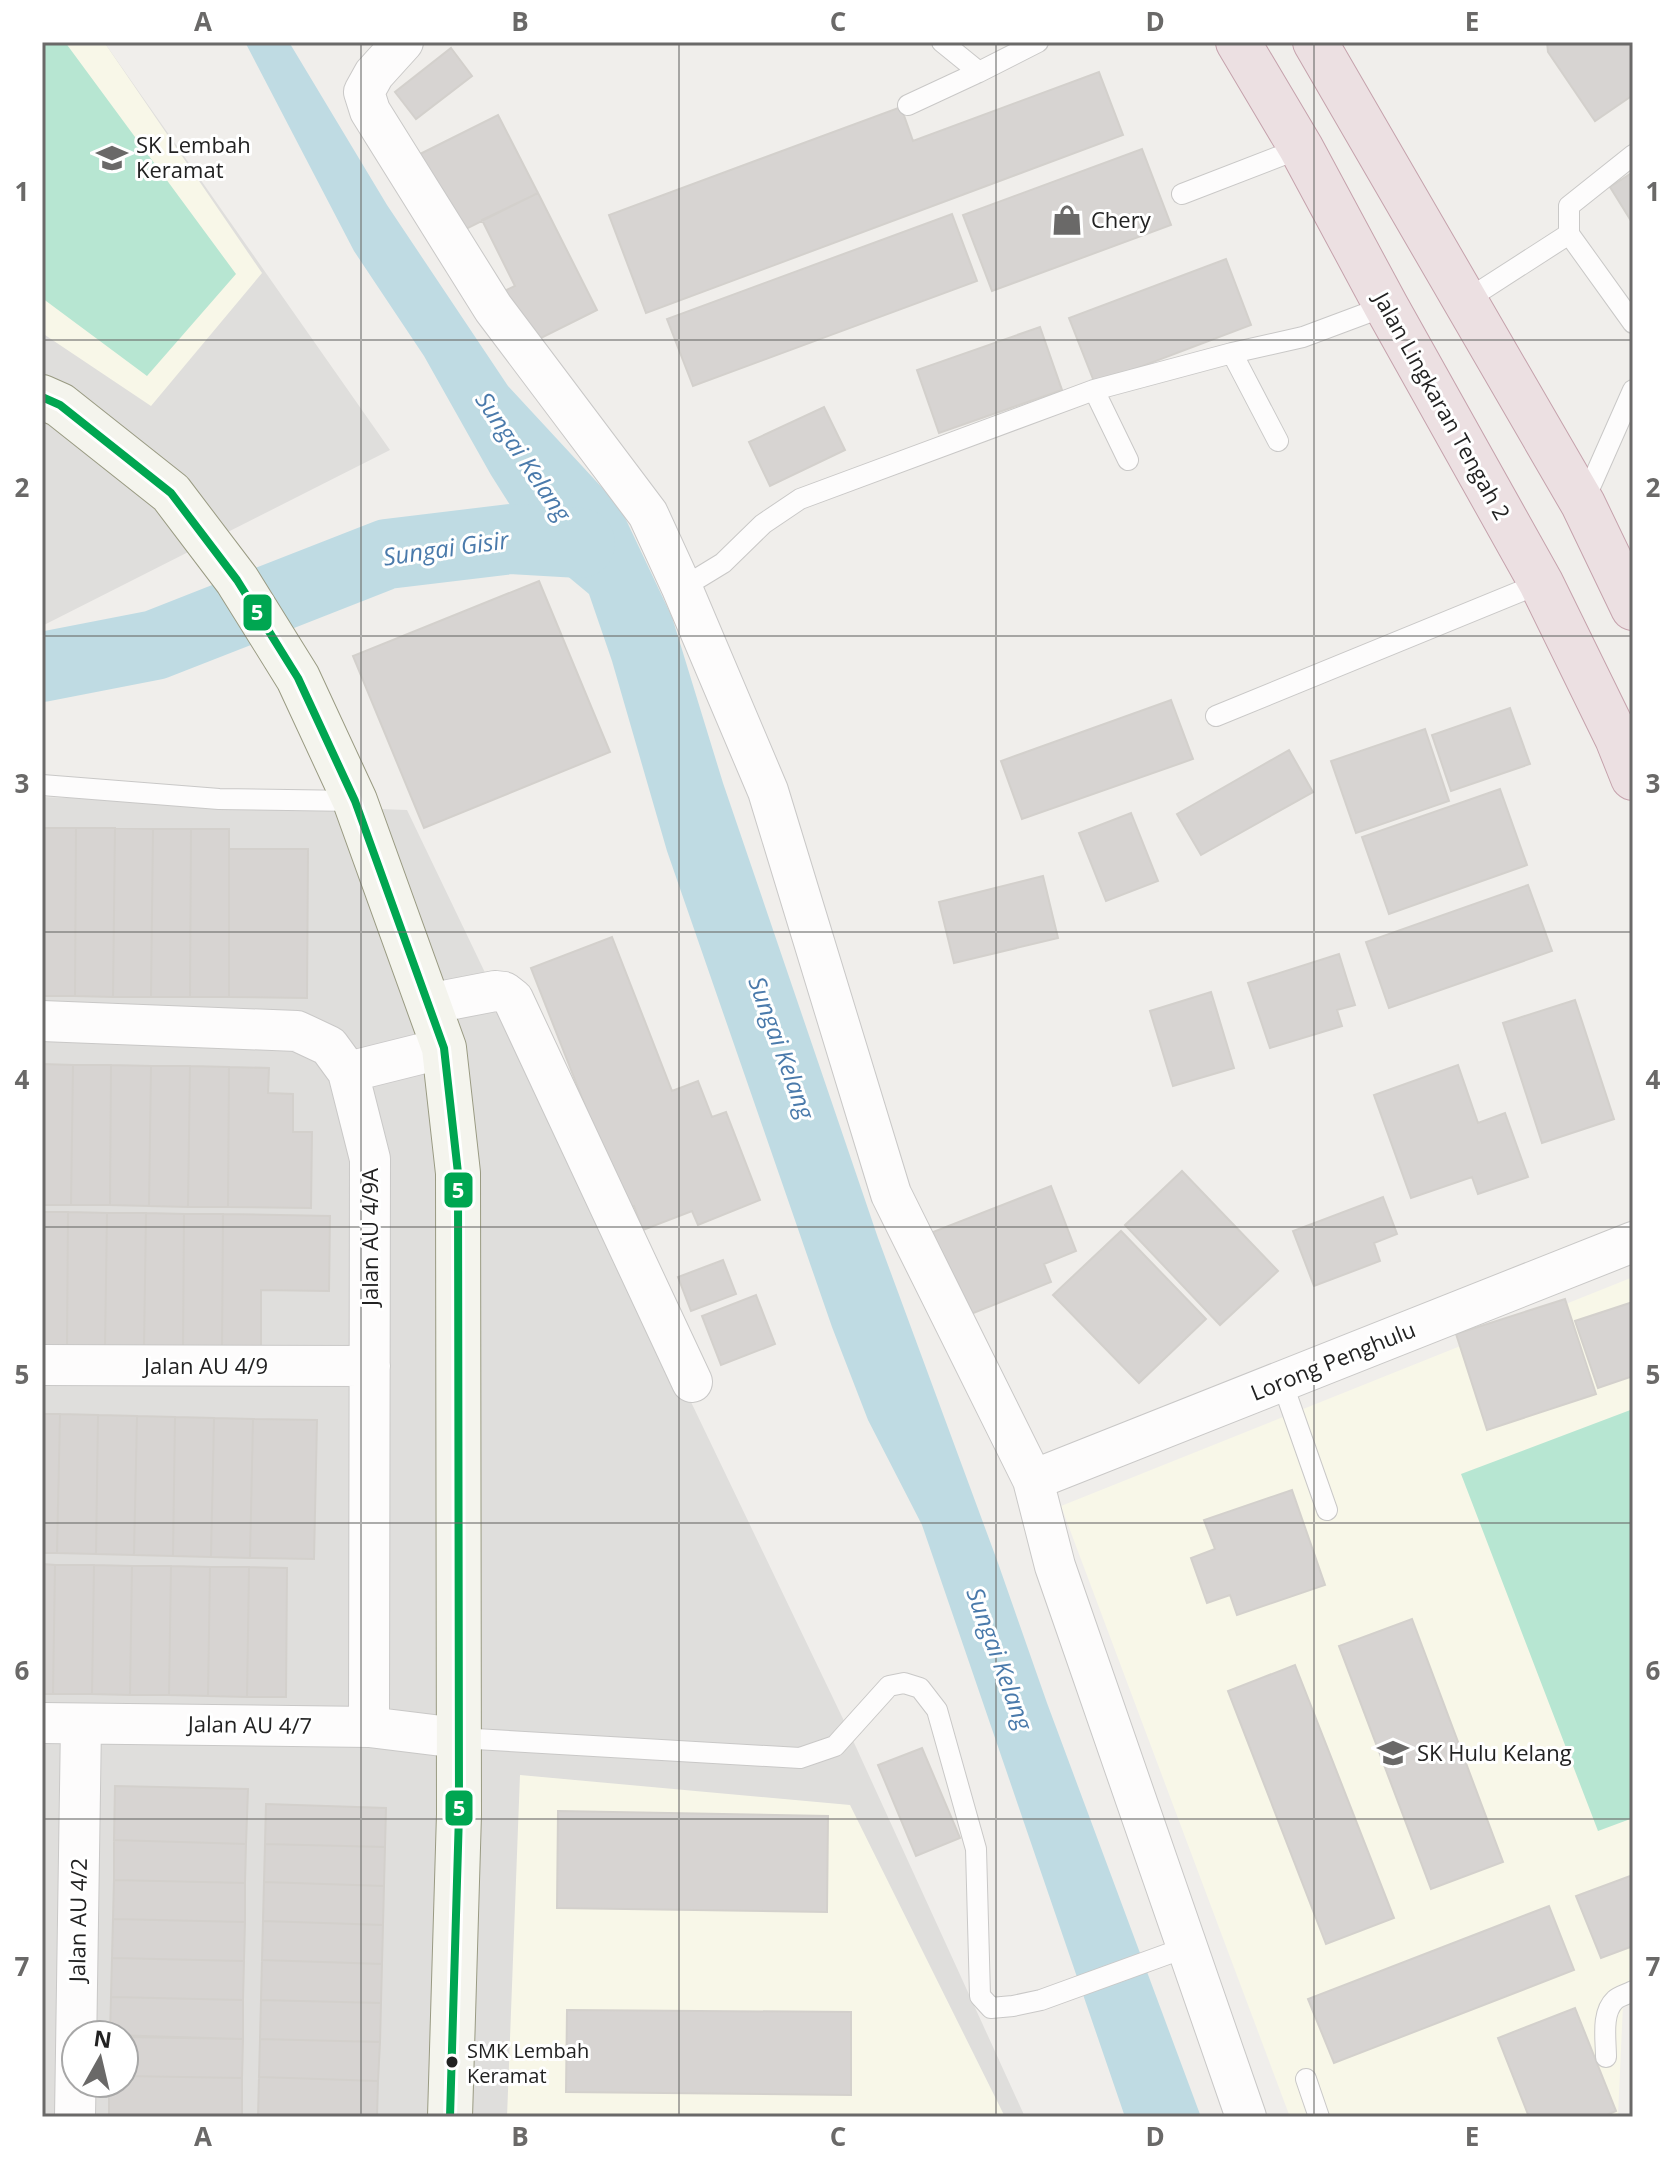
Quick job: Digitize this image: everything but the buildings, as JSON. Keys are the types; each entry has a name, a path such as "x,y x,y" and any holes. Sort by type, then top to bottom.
{"highway":[{"name":"Jalan Lingkaran Tengah 2","path":"1238,42 1301,148 1541,583 1617,738 1633,778"},
{"path":"1315,42 1583,504 1633,608"}],"main road":[{"path":"42,397 60,405 171,493 237,580 298,678 355,801 444,1048 458,1173 459,1814 450,2117"}],"street":[{"path":"403,42 374,74 364,92 370,111 493,308 648,514 682,588 768,791 891,1194 1033,1480 1055,1566 1246,2117"},
{"path":"428,1004 495,991 504,992 513,999 692,1382"},
{"name":"Jalan AU 4/9A","path":"42,1021 297,1031 329,1046 348,1072 370,1159 369,1727"},
{"path":"348,1072 444,1048"},
{"name":"Lorong Penghulu","path":"1033,1480 1633,1242"},
{"name":"Jalan AU 4/9","path":"42,1365 370,1366"},
{"name":"Jalan AU 4/7","path":"42,1723 369,1727 458,1738"},
{"name":"Jalan AU 4/2","path":"67,2019 81,1724"}],"lane":[{"path":"942,42 979,72"},
{"path":"908,105 1038,42"},
{"path":"1182,194 1301,148"},
{"path":"1633,155 1569,206 1569,234 1633,323"},
{"path":"1465,301 1569,234"},
{"path":"682,588 723,563 763,524 800,499 1094,390 1303,337 1386,306"},
{"path":"1232,353 1278,441"},
{"path":"1094,390 1128,460"},
{"path":"1583,504 1633,390"},
{"path":"1216,716 1541,583"},
{"path":"42,785 219,799 355,801"},
{"path":"1282,1382 1327,1510"},
{"path":"458,1738 800,1758 835,1746 889,1686 904,1683 920,1688 937,1710 976,1849 980,1996 991,2008 1041,2000 1187,1947"},
{"path":"1606,2057 1608,2012 1616,1999 1633,1991"},
{"path":"1306,2079 1319,2117"}],"shaded area":[{"path":"42,42 104,42 390,450 42,626"},
{"name":"SK Lembah Keramat","path":"42,42 104,42 262,273 151,406 42,333"},
{"path":"42,797 407,810 845,1723 1025,2117 42,2117"},
{"name":"SK Hulu Kelang","path":"1633,1277 1633,1999 1623,2004 1618,2117 1290,2117 1061,1506"},
{"name":"SMK Lembah Keramat","path":"520,1775 850,1805 1005,2117 507,2117"}],"green space":[{"name":"SK Lembah Keramat","path":"42,42 65,42 236,274 147,376 42,298"},
{"path":"1633,1409 1633,1818 1598,1831 1461,1474"}],"water":[{"name":"Sungai Kelang","path":"245,42 289,42 387,205 508,386 620,507 672,617 723,783 878,1238 1201,2117 1125,2117 922,1525 868,1420 832,1327 667,851 612,661 589,594 541,554 491,475 424,356 354,251"}],"waterway":[{"name":"Sungai Gisir","path":"42,667 155,645 387,554 511,539 580,543"}],"transit line":[{"name":"5","path":"42,397 60,405 171,493 237,580 298,678 355,801 444,1048 458,1173 459,1814 450,2117"}],"place":[{"name":"SK Lembah Keramat","path":"112,158"},
{"name":"Chery","path":"1067,220"},
{"name":"SK Hulu Kelang","path":"1393,1753"},
{"name":"SMK Lembah Keramat","path":"452,2062"}]}
